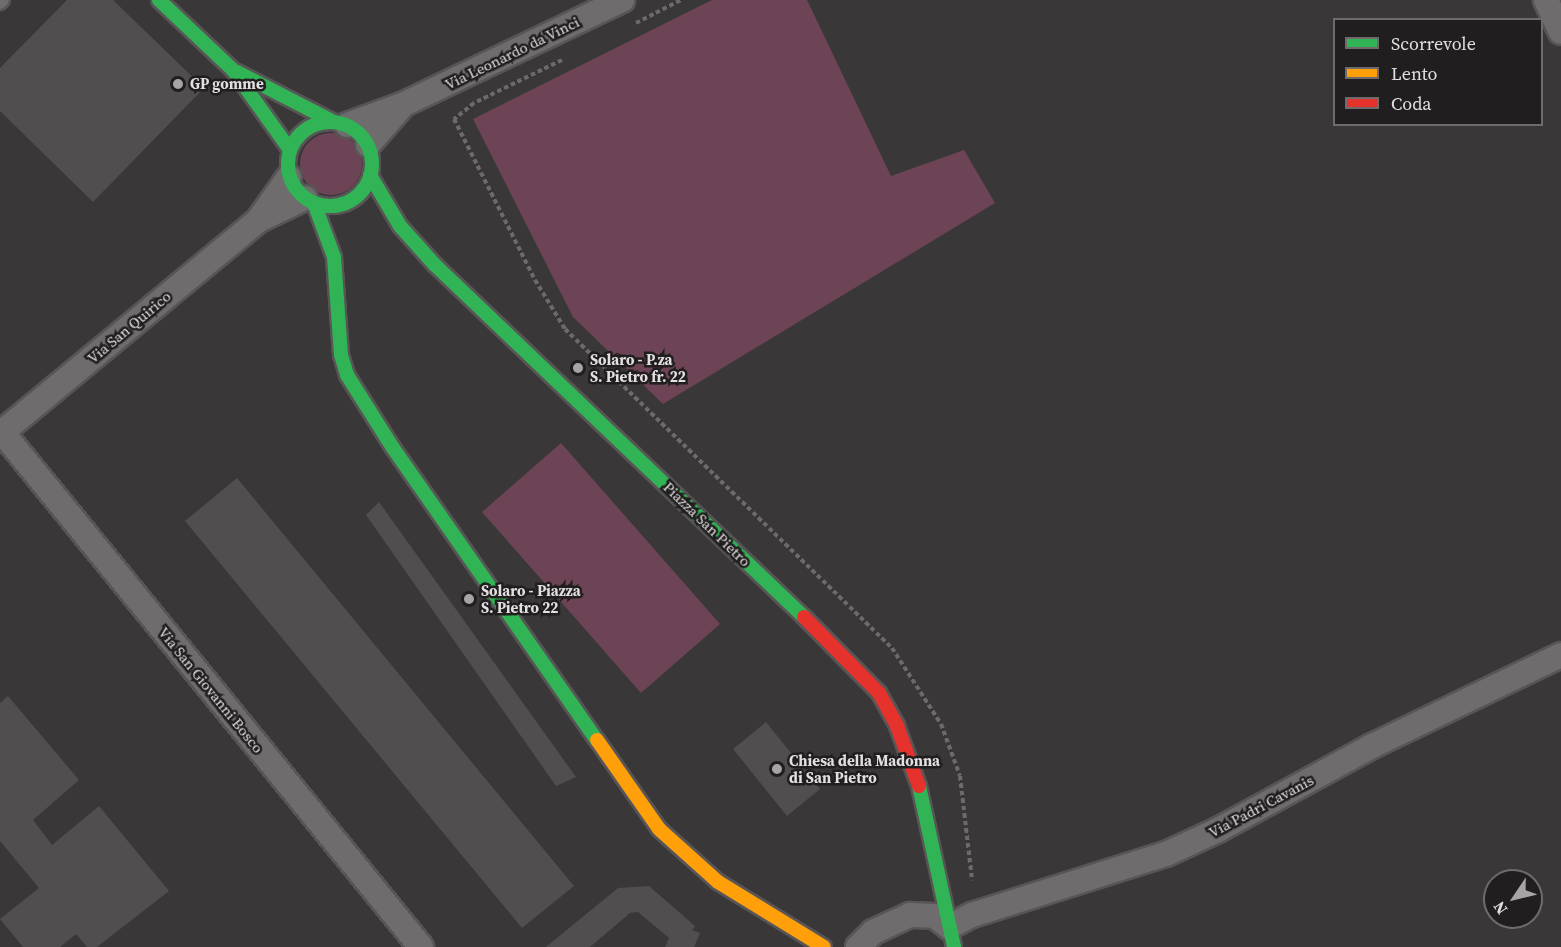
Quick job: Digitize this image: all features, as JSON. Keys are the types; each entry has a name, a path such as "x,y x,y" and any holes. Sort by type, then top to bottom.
{"street":[{"path":"159,0 233,70 290,150 290,177 310,201 334,257 341,355 347,375 393,448 659,829 718,882 824,947"},
{"name":"Via Leonardo da Vinci","path":"340,124 402,105 622,0"},
{"path":"1546,0 1561,32"},
{"path":"233,70 340,124 368,145 372,158 370,176 358,197 345,204 331,207 310,201"},
{"name":"Via Leonardo da Vinci","path":"368,145 402,105"},
{"path":"290,150 307,129 340,124"},
{"name":"Piazza San Pietro","path":"370,176 400,226 435,265 862,673 879,693 897,726 917,778 948,940"},
{"name":"Via San Quirico","path":"1,433 259,220 290,177"},
{"name":"Via San Quirico","path":"259,220 310,201"},
{"name":"Via San Giovanni Bosco","path":"1,433 420,947"},
{"name":"Via Padri Cavanis","path":"948,940 972,915 1166,855 1218,830 1372,746 1561,655"},
{"path":"858,947 873,932 910,915 935,916 948,940"}],"path":[{"path":"634,24 681,0"},
{"path":"565,58 474,103 454,119 535,280 565,329 892,648 941,724 960,776 972,856 972,915"}],"shaded area":[{"path":"712,0 807,0 891,176 964,150 995,203 663,404 573,317 473,119"},
{"path":"325,133 337,133 353,142 360,152 362,164 360,176 353,186 337,195 325,195 314,190 305,181 300,170 300,158 305,147 314,138"},
{"path":"561,443 720,624 641,693 482,512"}],"building":[{"path":"67,0 113,0 204,88 93,202 0,111 0,68"},
{"path":"237,478 574,886 522,928 185,521"},
{"path":"379,502 576,777 556,786 366,515"},
{"path":"8,696 79,780 33,820 52,845 99,806 169,891 97,947 87,947 76,934 60,947 23,947 0,919 39,888 0,841 0,703"},
{"name":"Chiesa della Madonna di San Pietro","path":"766,722 820,789 787,816 733,749"},
{"path":"649,886 695,926 692,930 700,933 694,947 665,947 669,938 638,912 630,913 590,947 546,947 618,888"}],"traffic: fast":[{"path":"159,0 233,70 290,150"},
{"path":"237,72 334,122"},
{"path":"330,122 346,125 360,134 369,148 372,164 369,180 360,194 346,203 330,206 314,203 300,194 291,180 288,164 291,148 300,134 314,125 330,122"},
{"path":"370,175 400,226 435,265 804,617"},
{"path":"314,203 334,257 341,355 347,375 393,448 597,740"},
{"path":"919,786 954,947"}],"traffic: slow":[{"path":"597,740 659,829 718,882 824,947"}],"traffic: jam":[{"path":"804,617 879,693 897,726 919,786"}],"place":[{"name":"GP gomme","path":"178,84"},
{"name":"Solaro - P.za S. Pietro fr. 22","path":"578,368"},
{"name":"Solaro - Piazza S. Pietro 22","path":"469,599"},
{"name":"Chiesa della Madonna di San Pietro","path":"777,769"}]}
